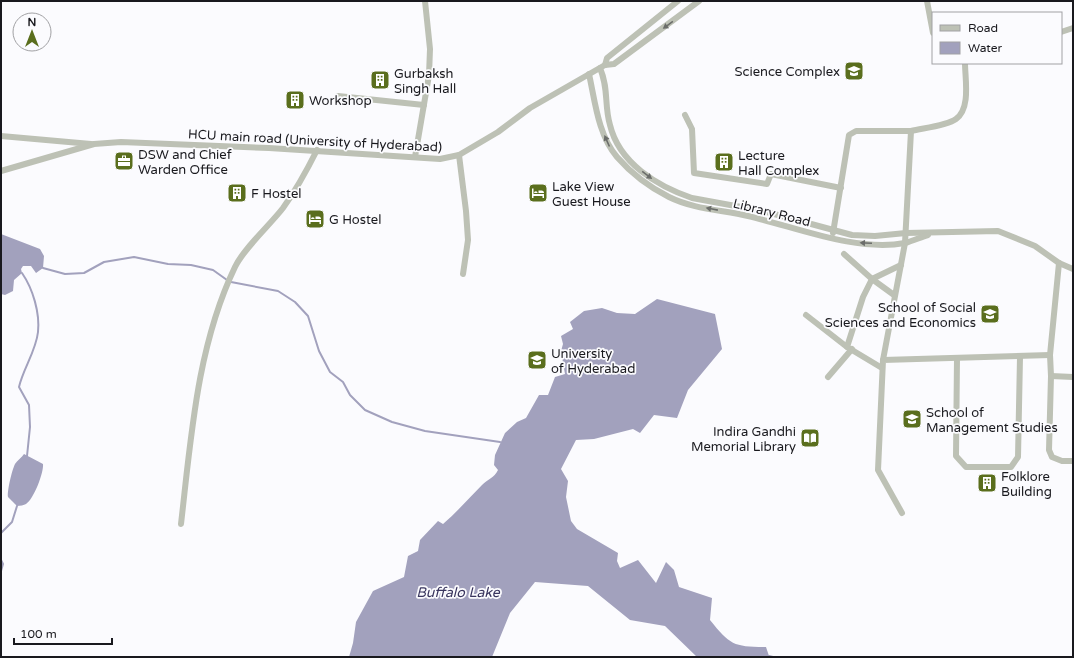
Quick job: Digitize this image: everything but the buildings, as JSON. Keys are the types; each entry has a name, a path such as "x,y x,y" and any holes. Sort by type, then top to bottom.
{"street":[{"path":"415,157 429,75 430,49 425,1"},
{"path":"678,1 607,58 602,66 610,125 615,140 628,159 646,175 661,185 692,198 763,211 852,235 869,236 906,233 998,231 1035,246 1059,263 1073,269"},
{"path":"602,66 614,64 699,1"},
{"path":"927,1 932,28"},
{"path":"1062,32 1073,28"},
{"path":"832,238 849,135 856,130 911,131 956,119 966,102 965,64"},
{"name":"HCU main road (University of Hyderabad)","path":"1,171 94,144 121,142 317,150 440,159 458,156 498,132 530,108 602,66"},
{"name":"Library Road","path":"589,74 607,142 615,155 643,182 669,197 693,205 749,216 832,238 854,242 905,243"},
{"path":"338,96 424,105"},
{"path":"685,115 692,129 694,173 767,184 771,174 841,188"},
{"path":"902,513 878,470 882,368 894,294 905,243 911,131"},
{"path":"1,136 94,144"},
{"path":"181,524 190,449 205,352 218,310 235,265 283,208 307,170 317,150"},
{"path":"458,156 466,211 468,240 463,274"},
{"path":"905,243 933,233"},
{"path":"844,254 872,279 894,294"},
{"path":"1059,263 1050,355 1051,376 1049,450 1052,457 1062,461 1073,461"},
{"path":"828,377 850,348 863,297 872,279 901,265"},
{"path":"806,315 850,348 882,368"},
{"path":"883,360 1050,355"},
{"path":"957,358 956,456 966,467 1011,467 1018,457 1020,357"},
{"path":"1051,376 1073,377"}],"water":[{"path":"1,234 40,249 44,256 43,268 36,273 31,266 23,266 21,269 22,273 14,280 13,291 5,295 1,294"},
{"name":"Buffalo Lake","path":"657,299 715,314 722,349 688,390 677,418 654,415 640,433 633,429 594,439 576,440 561,469 568,481 566,497 571,521 577,529 618,553 617,561 620,568 638,560 656,583 666,562 674,570 679,587 712,598 710,620 728,640 739,645 766,647 769,656 697,657 665,626 630,620 588,586 535,582 510,613 492,657 349,657 356,622 373,591 404,577 408,556 418,551 420,540 438,521 443,524 482,485 495,475 498,470 494,465 495,455 505,433 517,422 526,418 539,395 548,395 555,377 565,374 561,351 563,344 561,336 573,329 570,322 584,311 602,308 617,313 635,314"},
{"path":"24,454 43,464 43,468 38,485 32,497 26,504 17,506 8,497 8,490 15,464"}],"waterway":[{"path":"43,268 65,274 84,273 104,262 134,257 168,264 191,265 213,270 227,280"},
{"path":"22,273 35,301 38,317 37,339 19,387 29,405 30,427 27,456"},
{"path":"231,282 278,291 295,302 308,316 319,351 330,372 343,382 350,395 365,410 392,422 425,431 500,442"},
{"path":"1,533 12,522 17,506"},
{"path":"1,560 3,564 1,571"},
{"path":"769,656 773,657"}],"place":[{"name":"Science Complex","path":"854,71"},
{"name":"Gurbaksh Singh Hall","path":"380,80"},
{"name":"Workshop","path":"295,100"},
{"name":"DSW and Chief Warden Office","path":"124,161"},
{"name":"Lecture Hall Complex","path":"724,162"},
{"name":"F Hostel","path":"237,193"},
{"name":"Lake View Guest House","path":"538,193"},
{"name":"G Hostel","path":"315,219"},
{"name":"School of Social Sciences and Economics","path":"990,314"},
{"name":"University of Hyderabad","path":"537,360"},
{"name":"School of Management Studies","path":"912,419"},
{"name":"Indira Gandhi Memorial Library","path":"810,438"},
{"name":"Folklore Building","path":"987,483"}]}
